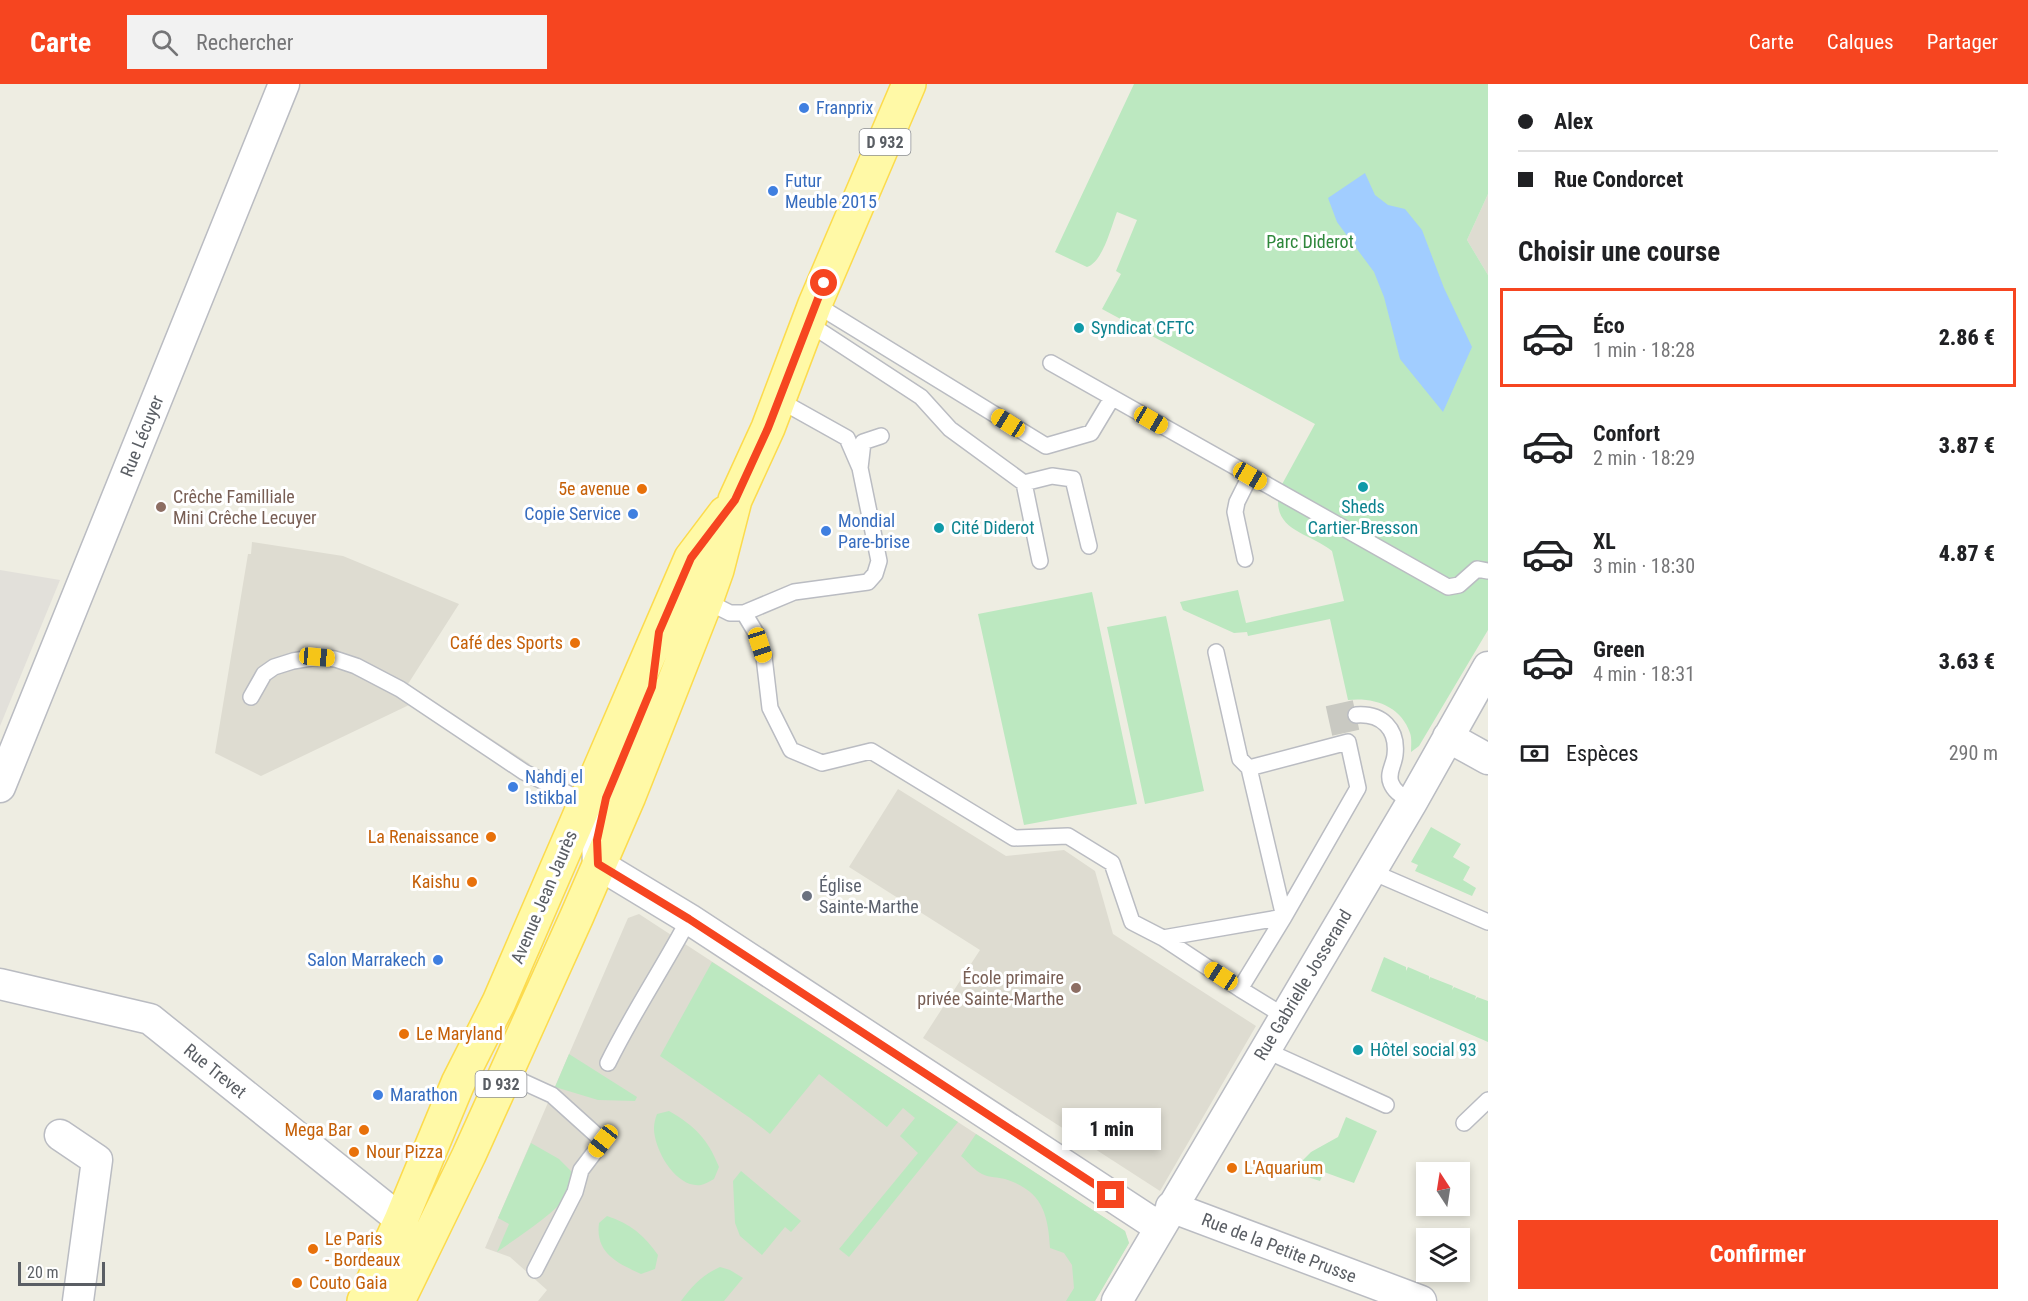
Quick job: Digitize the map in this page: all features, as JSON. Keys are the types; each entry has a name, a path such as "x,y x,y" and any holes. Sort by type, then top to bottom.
{"main road":[{"name":"Avenue Jean Jaurès","path":"398,1301 506,1074 632,787 706,601 717,570 735,500 779,400 812,313 909,84"},
{"name":"Avenue Jean Jaurès","path":"364,1301 401,1220 458,1083 499,1002 691,558 735,500"}],"street":[{"name":"Rue Lécuyer","path":"0,787 284,84"},
{"path":"598,864 597,840 606,798 652,687 659,632"},
{"name":"Rue Gabrielle Josserand","path":"1117,1301 1412,802 1488,667"},
{"path":"1448,737 1488,759"},
{"name":"Rue de la Petite Prusse","path":"598,864 1165,1217 1420,1301"},
{"name":"Rue Trevet","path":"0,984 150,1018 401,1220"},
{"path":"60,1135 96,1160 78,1301"}],"lane":[{"path":"812,313 1046,446 1091,433 1112,398"},
{"path":"812,313 921,397 950,429 1024,483 1040,561"},
{"path":"1051,363 1448,587 1459,585 1477,569 1488,571"},
{"path":"706,601 730,613 744,614 794,592 868,582 875,574 879,561 860,468 847,438 779,400"},
{"path":"860,468 863,442 881,435"},
{"path":"1024,483 1052,476 1073,479 1089,546"},
{"path":"1245,559 1235,512 1237,502 1250,476"},
{"path":"744,614 756,633 764,657 770,708 791,750 822,763 871,751 1014,838 1068,836 1112,863 1132,922 1163,938 1284,1016"},
{"path":"1216,652 1240,759 1249,768 1284,917"},
{"path":"251,696 264,674 274,667 317,657 335,659 356,666 400,688 524,772 585,801"},
{"path":"1356,715 1373,716 1387,723 1394,738 1395,748 1390,782 1396,792 1412,802"},
{"path":"1240,989 1358,788 1348,742 1249,768"},
{"path":"1370,872 1488,922"},
{"path":"1163,938 1284,917"},
{"path":"608,1063 689,919"},
{"path":"1265,1050 1386,1105"},
{"path":"506,1074 552,1095 603,1141 581,1170 575,1192 536,1270"},
{"path":"1464,1123 1488,1100"}],"shaded area":[{"path":"1488,194 1488,275 1467,240"},
{"path":"252,542 343,556 459,604 408,684 530,764 523,780 409,705 261,776 215,753 248,554 251,554"},
{"path":"0,570 60,580 0,726"},
{"name":"École primaire privée Sainte-Marthe","path":"898,789 1006,856 1064,850 1095,871 1113,934 1256,1026 1160,1191 923,1038 980,950 849,867"},
{"path":"639,914 1125,1231 1129,1243 1095,1301 538,1301 547,1290 510,1257 485,1248 628,918"}],"green space":[{"name":"Parc Diderot","path":"1134,84 1488,84 1488,194 1467,240 1488,275 1488,630 1419,746 1411,752 1410,733 1406,724 1393,710 1377,702 1348,700 1330,619 1248,636 1247,632 1234,633 1183,610 1180,602 1238,590 1246,623 1344,601 1332,551 1285,522 1278,502 1280,488 1315,424 1102,309 1121,274 1116,271 1137,220 1117,212 1102,251 1093,264 1087,267 1055,252"},
{"path":"1092,592 1137,804 1024,825 978,614"},
{"path":"1166,616 1204,791 1145,804 1107,627"},
{"path":"1431,827 1461,844 1453,857 1470,867 1463,880 1476,888 1472,896 1415,871 1418,865 1411,862"},
{"path":"1384,957 1406,967 1406,971 1408,967 1429,976 1429,980 1430,977 1453,986 1452,990 1454,987 1476,996 1475,1000 1477,997 1488,1001 1488,1042 1371,991"},
{"path":"712,962 958,1122 849,1257 839,1249 918,1153 900,1136 915,1118 903,1108 887,1127 819,1074 770,1134 660,1056"},
{"path":"569,1054 637,1097 635,1101 598,1100 555,1087"},
{"path":"669,1111 686,1122 705,1141 719,1167 714,1179 701,1185 693,1185 677,1176 665,1162 657,1145 654,1126 657,1114"},
{"path":"1346,1117 1377,1131 1354,1183 1324,1172 1320,1181 1295,1173 1299,1162 1311,1152 1338,1137"},
{"path":"976,1134 1125,1231 1129,1243 1095,1301 1066,1301 1074,1288 1072,1265 1064,1253 1050,1248 1045,1214 1035,1197 1017,1184 979,1173 961,1156"},
{"path":"531,1143 559,1159 571,1171 574,1190 547,1216 497,1252 509,1224 498,1218"},
{"path":"741,1171 801,1221 791,1232 785,1227 762,1255 740,1236 735,1223 733,1181"},
{"path":"607,1216 630,1226 648,1242 658,1255 655,1269 641,1274 610,1256 600,1242 599,1233 599,1223"},
{"path":"720,1267 743,1278 724,1301 681,1301 698,1281"}],"water":[{"path":"1365,173 1375,195 1388,205 1405,209 1422,230 1444,288 1472,347 1443,412 1400,359 1384,297 1374,272 1337,222 1328,198"}],"tunnel":[{"path":"1329,721 1356,715"}],"place":[{"name":"Franprix","path":"804,108"},
{"name":"Futur Meuble 2015","path":"773,191"},
{"name":"Syndicat CFTC","path":"1079,328"},
{"name":"Sheds Cartier-Bresson","path":"1363,487"},
{"name":"5e avenue","path":"642,489"},
{"name":"Crêche Familliale Mini Crêche Lecuyer","path":"161,507"},
{"name":"Copie Service","path":"633,514"},
{"name":"Cité Diderot","path":"939,528"},
{"name":"Mondial Pare-brise","path":"826,531"},
{"name":"Café des Sports","path":"575,643"},
{"name":"Nahdj el Istikbal","path":"513,787"},
{"name":"La Renaissance","path":"491,837"},
{"name":"Kaishu","path":"472,882"},
{"name":"Église Sainte-Marthe","path":"807,896"},
{"name":"Salon Marrakech","path":"438,960"},
{"name":"École primaire privée Sainte-Marthe","path":"1076,988"},
{"name":"Le Maryland","path":"404,1034"},
{"name":"Hôtel social 93","path":"1358,1050"},
{"name":"Marathon","path":"378,1095"},
{"name":"Mega Bar","path":"364,1130"},
{"name":"Nour Pizza","path":"354,1152"},
{"name":"L'Aquarium","path":"1232,1168"},
{"name":"Le Paris - Bordeaux","path":"313,1249"},
{"name":"Couto Gaia","path":"297,1283"}],"route":[{"path":"824,283 768,428 735,500 691,558 659,632 652,687 606,798 599,824 598,864 689,919 1111,1195"}]}
